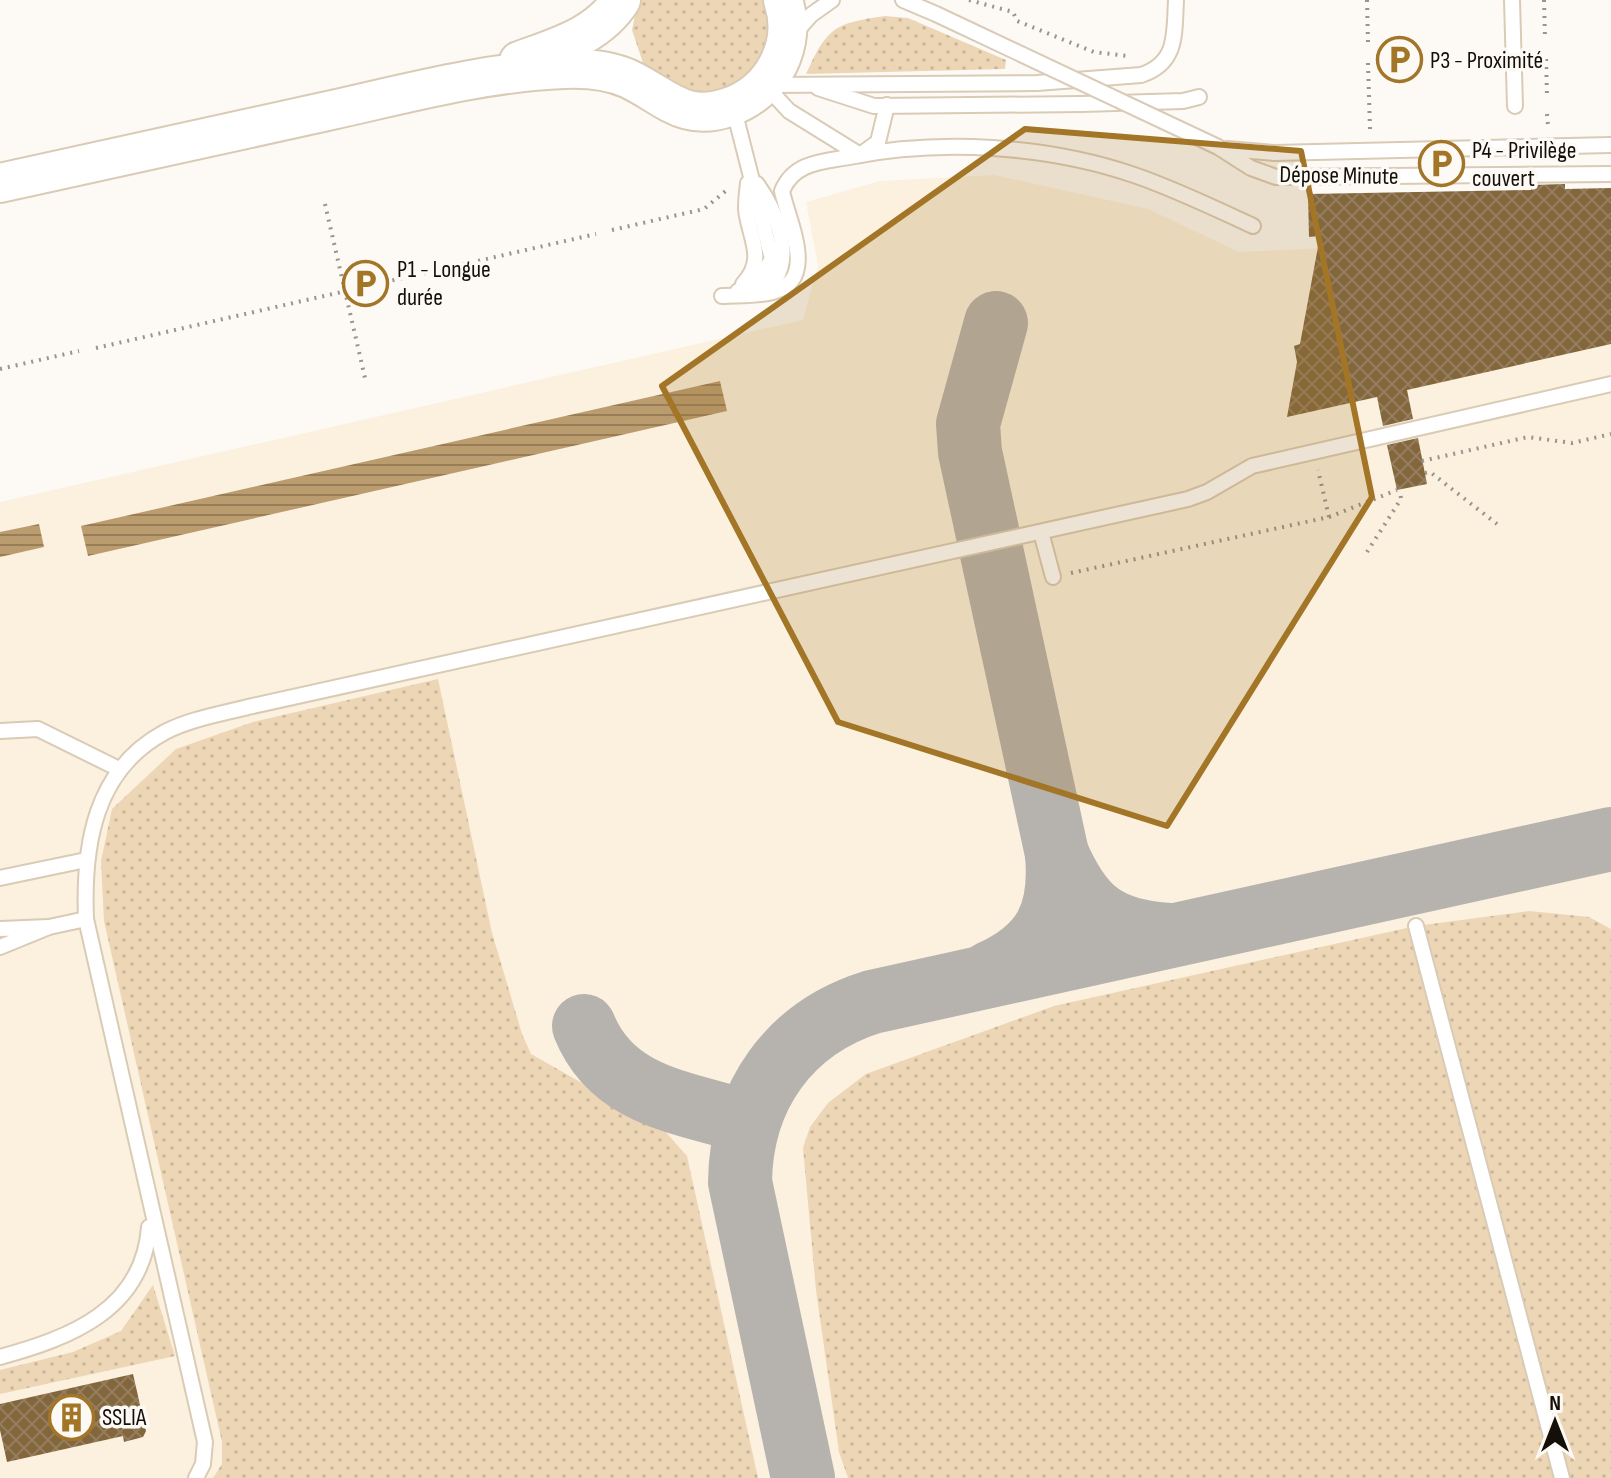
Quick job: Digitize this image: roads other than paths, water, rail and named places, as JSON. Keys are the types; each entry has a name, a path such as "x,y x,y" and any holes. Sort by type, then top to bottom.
{"street":[{"path":"452,83 581,37 598,27 622,0"},
{"path":"622,0 618,25 620,45 632,73 645,89"},
{"path":"0,183 452,83 568,69 606,71 645,89 660,100 687,110 705,112 733,106 765,85 784,52 787,29 783,0"}],"lane":[{"path":"784,52 803,22 832,0"},
{"path":"903,0 1218,147 1274,153 1611,145"},
{"path":"765,85 1037,83 1141,75 1157,70 1168,60 1174,46 1176,0"},
{"path":"1512,0 1515,106"},
{"path":"765,85 789,111 860,155"},
{"path":"810,85 857,103 887,105 1082,104 1183,101 1199,97"},
{"path":"860,155 878,142 887,105"},
{"path":"722,296 742,285 757,263 746,211 748,173 733,106"},
{"name":"Dépose Minute","path":"1218,147 1251,168 1276,177 1611,174"},
{"path":"722,296 774,292 792,281 797,274 798,259 782,191 790,177 802,166 860,155 961,148 1083,162 1133,174 1253,226"},
{"path":"722,296 768,285 775,280 783,261 772,205 748,173"},
{"path":"196,1478 203,1464 205,1442 86,919 86,860 97,811 119,769 140,748 167,731 208,717 1188,499 1207,492 1252,466 1611,384"},
{"path":"1041,532 1053,577"},
{"path":"0,731 38,729 119,769"},
{"path":"0,878 86,860"},
{"path":"0,929 49,927 86,919"},
{"path":"1416,926 1562,1478"},
{"path":"0,947 49,927"},
{"path":"0,1357 58,1341 109,1310 147,1251 150,1210"}],"place":[{"name":"P3 - Proximité","path":"1399,60"},
{"name":"P4 - Privilège couvert","path":"1441,164"},
{"name":"P1 - Longue durée","path":"366,283"},
{"name":"SSLIA","path":"71,1417"}]}
